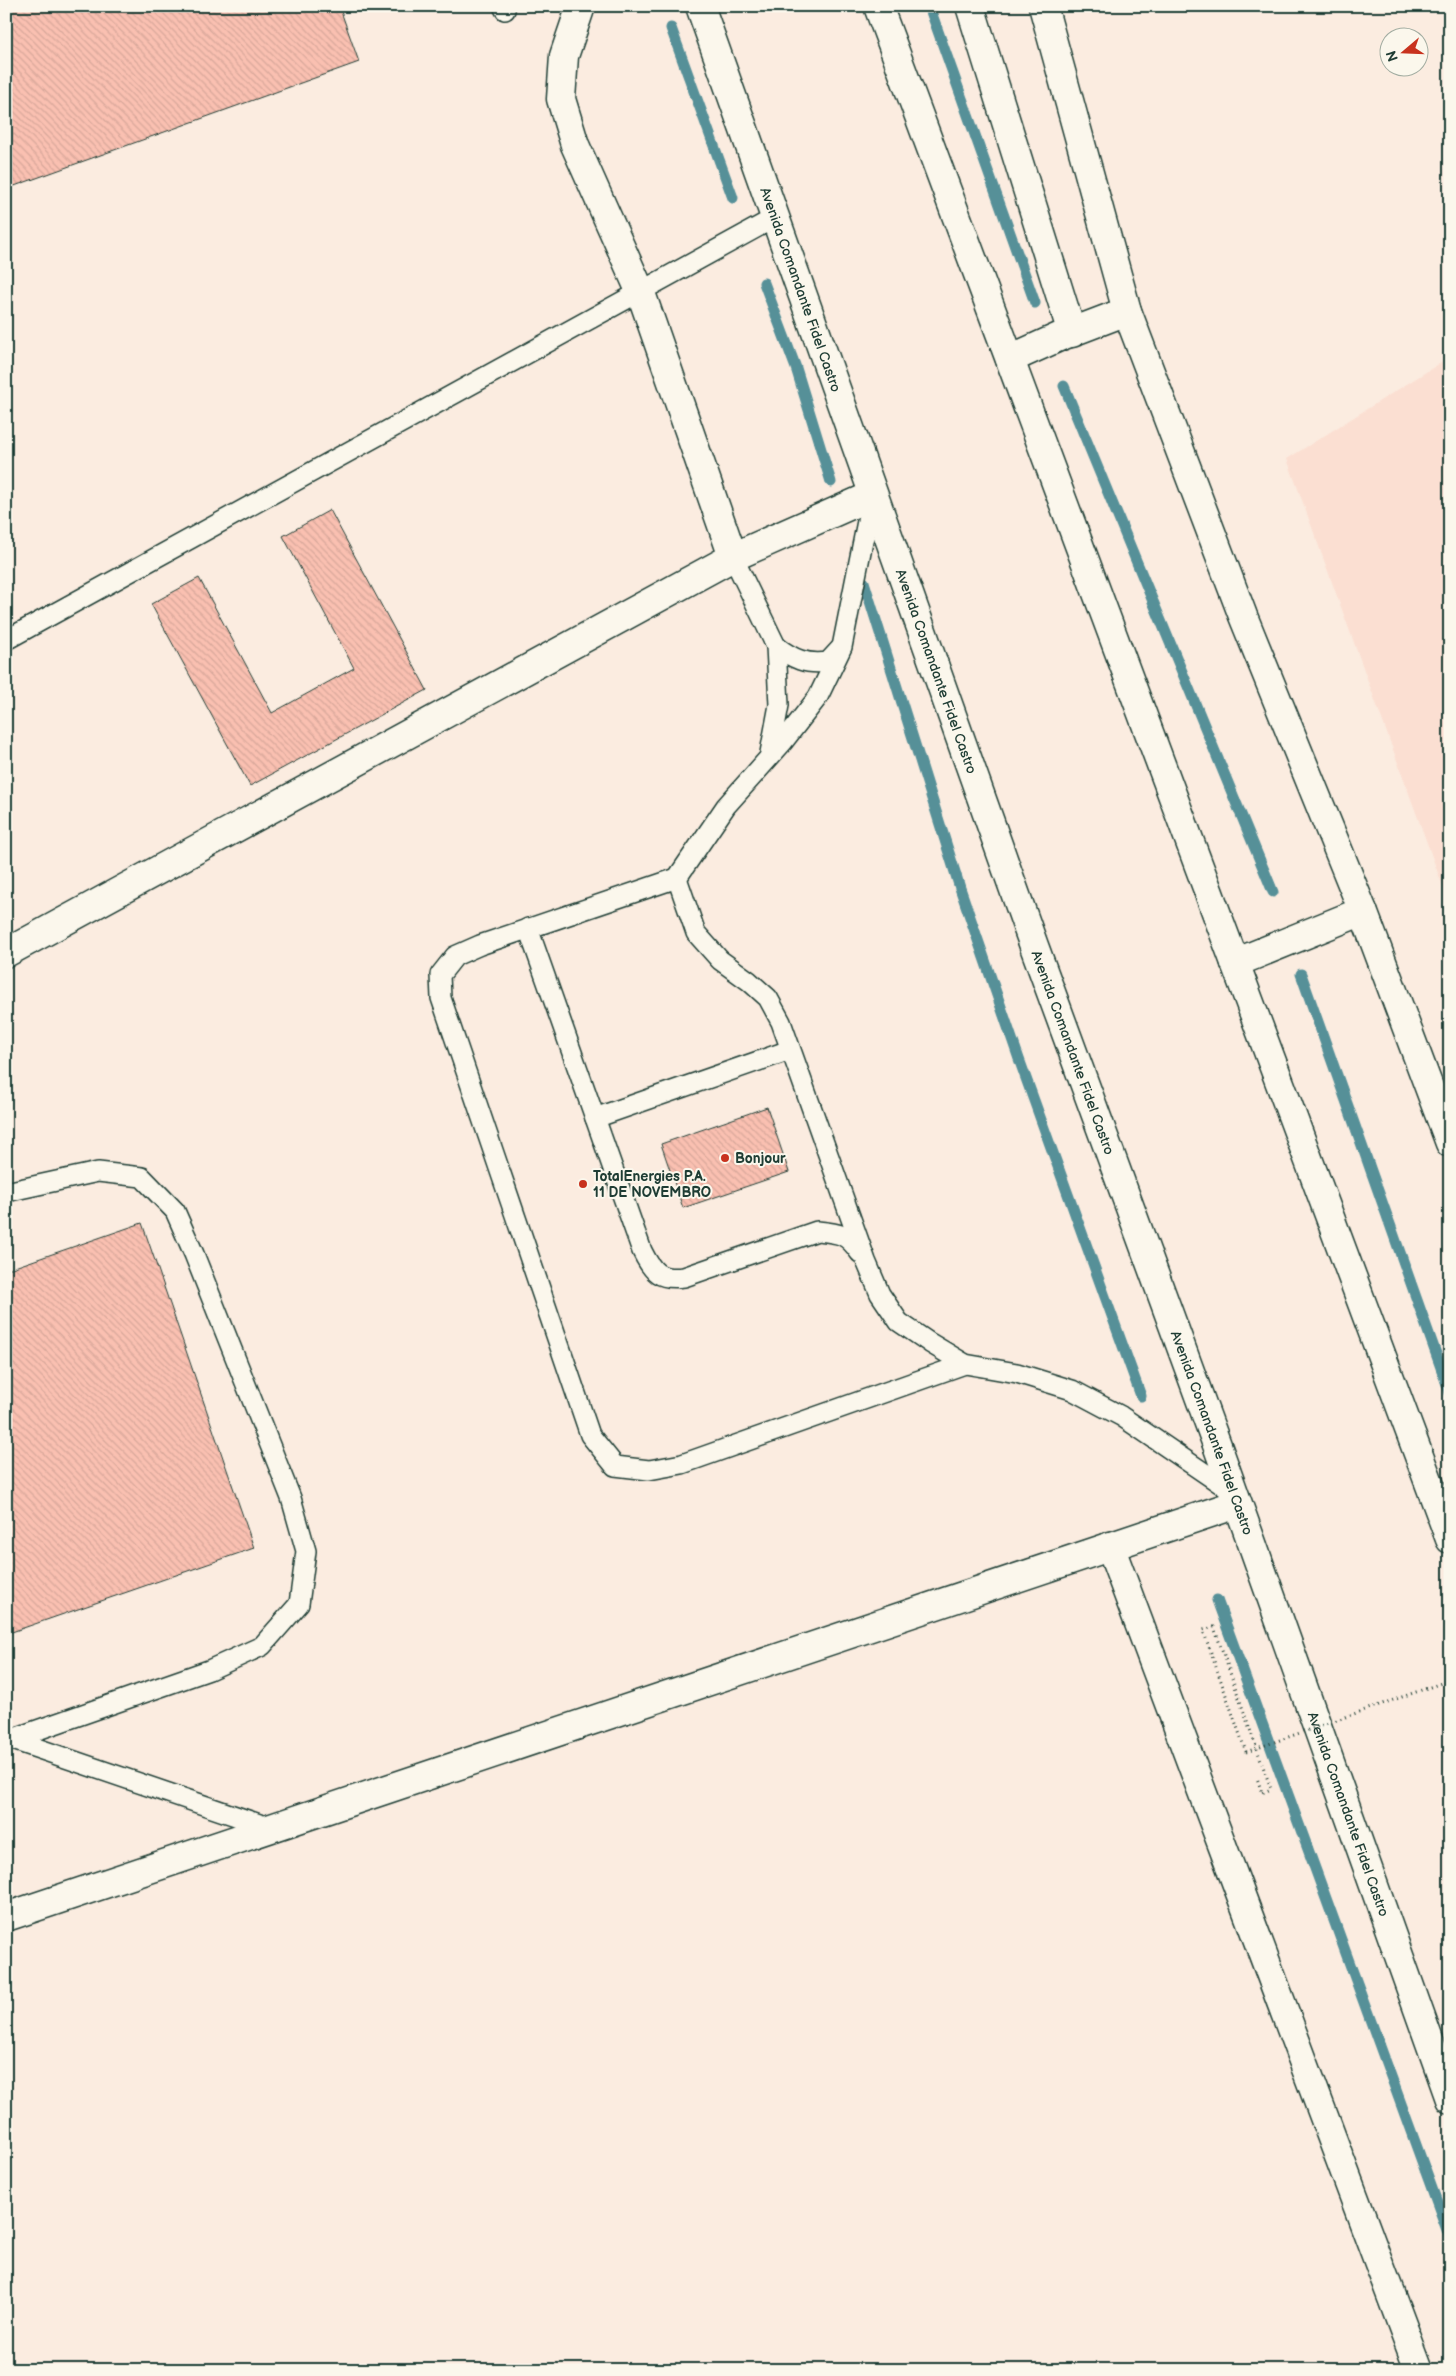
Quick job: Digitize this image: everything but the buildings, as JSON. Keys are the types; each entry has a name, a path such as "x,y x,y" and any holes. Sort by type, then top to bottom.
{"main road":[{"path":"581,6 564,56 561,98 575,145 641,293 733,557"},
{"name":"Avenida Comandante Fidel Castro","path":"700,6 776,217 872,495 1450,2098"},
{"path":"878,6 1235,963 1442,1493 1450,1539"},
{"path":"970,6 1072,333"},
{"path":"1043,6 1127,311 1243,616 1363,911 1450,1143"},
{"path":"1010,360 1127,311"},
{"path":"6,953 733,557 872,495"},
{"path":"1235,963 1363,911"},
{"path":"6,1917 1110,1546 1235,1498"},
{"path":"1110,1546 1418,2370"}],"lane":[{"path":"6,640 641,293 776,217"},
{"path":"872,495 842,647 818,697 726,806 677,878 528,928 455,956 440,975 441,998 590,1435 615,1466 649,1470 682,1464 965,1364"},
{"path":"733,557 776,646 779,705 776,731 769,757"},
{"path":"776,646 794,659 813,664 828,662 842,647"},
{"path":"677,878 696,933 720,960 749,981 768,998 781,1022 866,1261 880,1294 899,1322 965,1364 1017,1373 1072,1390 1121,1416 1235,1498"},
{"path":"528,928 642,1251 649,1266 658,1275 670,1279 684,1276 817,1231 836,1232 850,1238 866,1261"},
{"path":"595,1118 790,1050"},
{"path":"6,1192 98,1172 142,1177 175,1211 194,1254 291,1498 306,1551 299,1604 262,1646 209,1670 8,1740"},
{"path":"8,1740 271,1828"}],"path":[{"path":"1257,1778 1262,1793 1271,1789 1214,1627 1203,1630 1246,1752 1450,1680"}],"shaded area":[{"path":"1450,357 1450,906 1287,459"}],"waterway":[{"path":"929,6 1035,303"},
{"path":"671,28 733,198"},
{"path":"764,283 796,368 831,482"},
{"path":"1064,386 1273,892"},
{"path":"864,582 960,888 1019,1059 1141,1396"},
{"path":"1301,974 1450,1393"},
{"path":"1217,1600 1450,2238"}],"place":[{"name":"Bonjour","path":"725,1158"},
{"name":"TotalEnergies P.A. 11 DE NOVEMBRO","path":"583,1184"}]}
